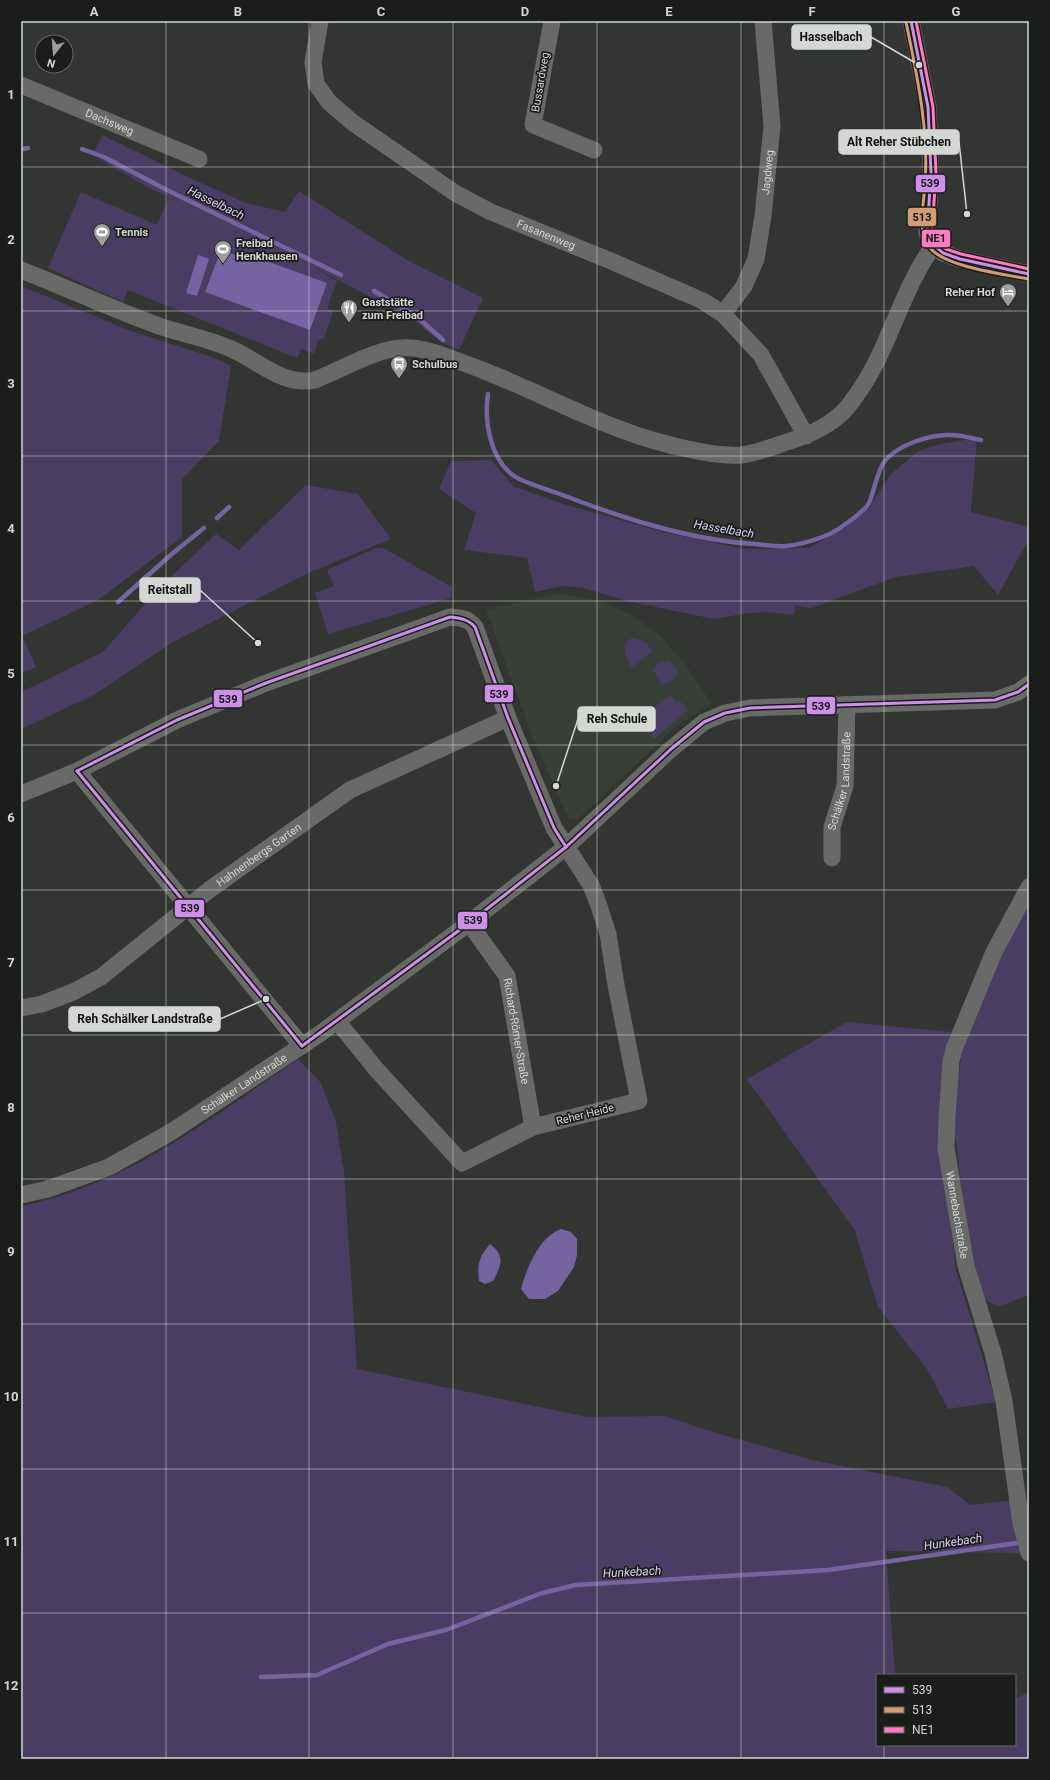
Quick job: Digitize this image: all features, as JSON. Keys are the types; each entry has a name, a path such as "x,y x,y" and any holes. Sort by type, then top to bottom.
{"street":[{"name":"Fasanenweg","path":"320,21 313,62 316,84 329,102 352,122 455,193 491,212 611,261 696,298 723,314 760,355 806,436"},
{"name":"Bussardweg","path":"552,21 533,125 594,150"},
{"name":"Jagdweg","path":"723,314 744,286 756,259 763,216 772,126 763,21"},
{"path":"911,21 928,107 931,173 927,233 934,245 943,253 960,259 1029,274"},
{"name":"Dachsweg","path":"21,85 199,159"},
{"path":"21,270 153,324 229,348 276,374 298,381 315,380 378,354 403,348 413,348 443,356 482,370 637,437 664,445 718,454 739,455 756,452 806,436 822,428 842,413 872,372 889,338 901,305 914,276 934,245"},
{"path":"21,794 77,771 177,720 266,683 450,617 464,618 475,628 508,718 554,828 566,847"},
{"name":"Schälker Landstraße","path":"21,1195 48,1189 109,1167 170,1132 302,1046 469,923 566,847 671,749 704,722 725,713 750,708 994,700 1018,692 1029,684"},
{"name":"Schälker Landstraße","path":"832,858 832,827 845,786 847,704"},
{"name":"Hahnenbergs Garten","path":"21,1008 42,1004 73,992 101,977 189,906 350,790 508,718"},
{"path":"77,771 302,1046"},
{"name":"Reher Heide","path":"337,1021 376,1068 462,1163 533,1127 639,1101 616,985 608,934 591,885 566,847"},
{"name":"Wannebachstraße","path":"1029,887 994,952 954,1049 951,1061 946,1148 966,1266 993,1353 1004,1401 1021,1523 1029,1553"},
{"name":"Richard-Römer-Straße","path":"469,923 507,976 533,1127"}],"shaded area":[{"path":"102,135 246,203 285,212 299,191 409,261 483,298 459,350 441,342 412,319 310,265 337,281 327,308 333,311 324,338 318,341 314,354 301,349 297,358 128,290 123,302 48,268 81,192 157,225 169,197 149,188 93,155"},
{"path":"221,250 253,261 255,257 327,283 310,330 205,292"},
{"path":"198,255 209,259 197,296 186,293"},
{"path":"21,286 131,331 215,358 231,366 219,441 182,479 182,537 98,600 22,636 36,667 21,673"},
{"path":"977,438 971,512 1029,527 1029,539 998,595 974,566 896,577 811,608 795,606 794,615 769,612 748,613 714,619 627,601 583,588 562,586 535,592 527,558 464,550 476,513 439,489 451,461 491,460 513,486 563,504 663,532 744,549 809,548 845,528 869,508 890,475 918,451 941,444"},
{"path":"306,485 358,494 391,539 306,574 173,642 94,695 21,729 21,692 103,652 159,588 216,534 239,550"},
{"path":"376,548 383,548 452,587 451,598 328,634 315,593 334,586 327,570"},
{"path":"559,593 604,602 633,616 660,636 685,664 712,704 679,724 577,820 568,818 531,733 486,610"},
{"path":"631,638 638,639 649,645 652,652 631,668 626,656 625,648"},
{"path":"669,661 676,668 678,674 675,678 662,686 653,670 659,663"},
{"path":"670,695 676,702 679,700 688,710 655,738 652,738 651,729 641,718"},
{"path":"1029,894 1029,1295 1000,1306 992,1304 985,1299 971,1264 953,1117 964,1034"},
{"path":"847,1022 951,1032 938,1119 956,1270 996,1402 948,1409 927,1369 878,1307 855,1231 747,1079"},
{"path":"298,1059 321,1083 336,1122 344,1172 357,1369 588,1417 665,1416 713,1432 812,1460 947,1487 970,1505 1014,1500 1022,1553 886,1551 895,1674 876,1674 876,1746 1016,1746 1016,1698 1029,1692 1029,1759 21,1759 21,1206 60,1196 97,1183 167,1147"},
{"path":"561,1229 571,1232 577,1239 577,1255 574,1267 558,1291 545,1299 529,1299 521,1289 530,1262 546,1239"},
{"path":"490,1244 495,1248 500,1257 500,1266 493,1281 485,1284 479,1281 478,1270 481,1257"}],"waterway":[{"name":"Hasselbach","path":"21,149 28,148"},
{"name":"Hasselbach","path":"82,149 104,157 167,190 341,275"},
{"name":"Hasselbach","path":"374,291 417,317 443,340"},
{"name":"Hasselbach","path":"488,394 487,416 490,439 499,460 514,476 529,483 607,511 681,533 730,542 770,546 801,544 830,534 849,522 869,503 879,471 884,462 897,450 914,442 934,436 951,435 981,440"},
{"path":"217,518 229,507"},
{"path":"118,602 173,553 204,528"},
{"name":"Hunkebach","path":"261,1677 317,1675 388,1644 446,1630 542,1593 576,1585 828,1570 1017,1543"}],"transit line":[{"name":"539","path":"911,21 928,107 931,173 927,233 934,245 943,253 960,259 1029,274"},
{"name":"NE1","path":"916,21 933,107 936,173 932,232 938,242 946,249 961,254 1029,269"},
{"name":"513","path":"906,22 918,82 924,123 926,163 922,226 926,242 931,249 949,261 976,269 1028,279"},
{"name":"539","path":"77,771 177,720 266,683 450,617 464,619 475,627 508,718 554,828 566,847"},
{"name":"539","path":"302,1046 469,923 566,847 671,749 704,722 725,713 750,708 995,700 1018,692 1029,684"},
{"name":"539","path":"77,771 302,1046"}],"place":[{"name":"Hasselbach","path":"919,65"},
{"name":"Alt Reher Stübchen","path":"967,214"},
{"name":"Tennis","path":"102,247"},
{"name":"Freibad Henkhausen","path":"223,264"},
{"name":"Reher Hof","path":"1008,307"},
{"name":"Gaststätte zum Freibad","path":"349,323"},
{"name":"Schulbus","path":"399,379"},
{"name":"Reitstall","path":"258,643"},
{"name":"Reh Schule","path":"556,786"},
{"name":"Reh Schälker Landstraße","path":"266,999"}]}
